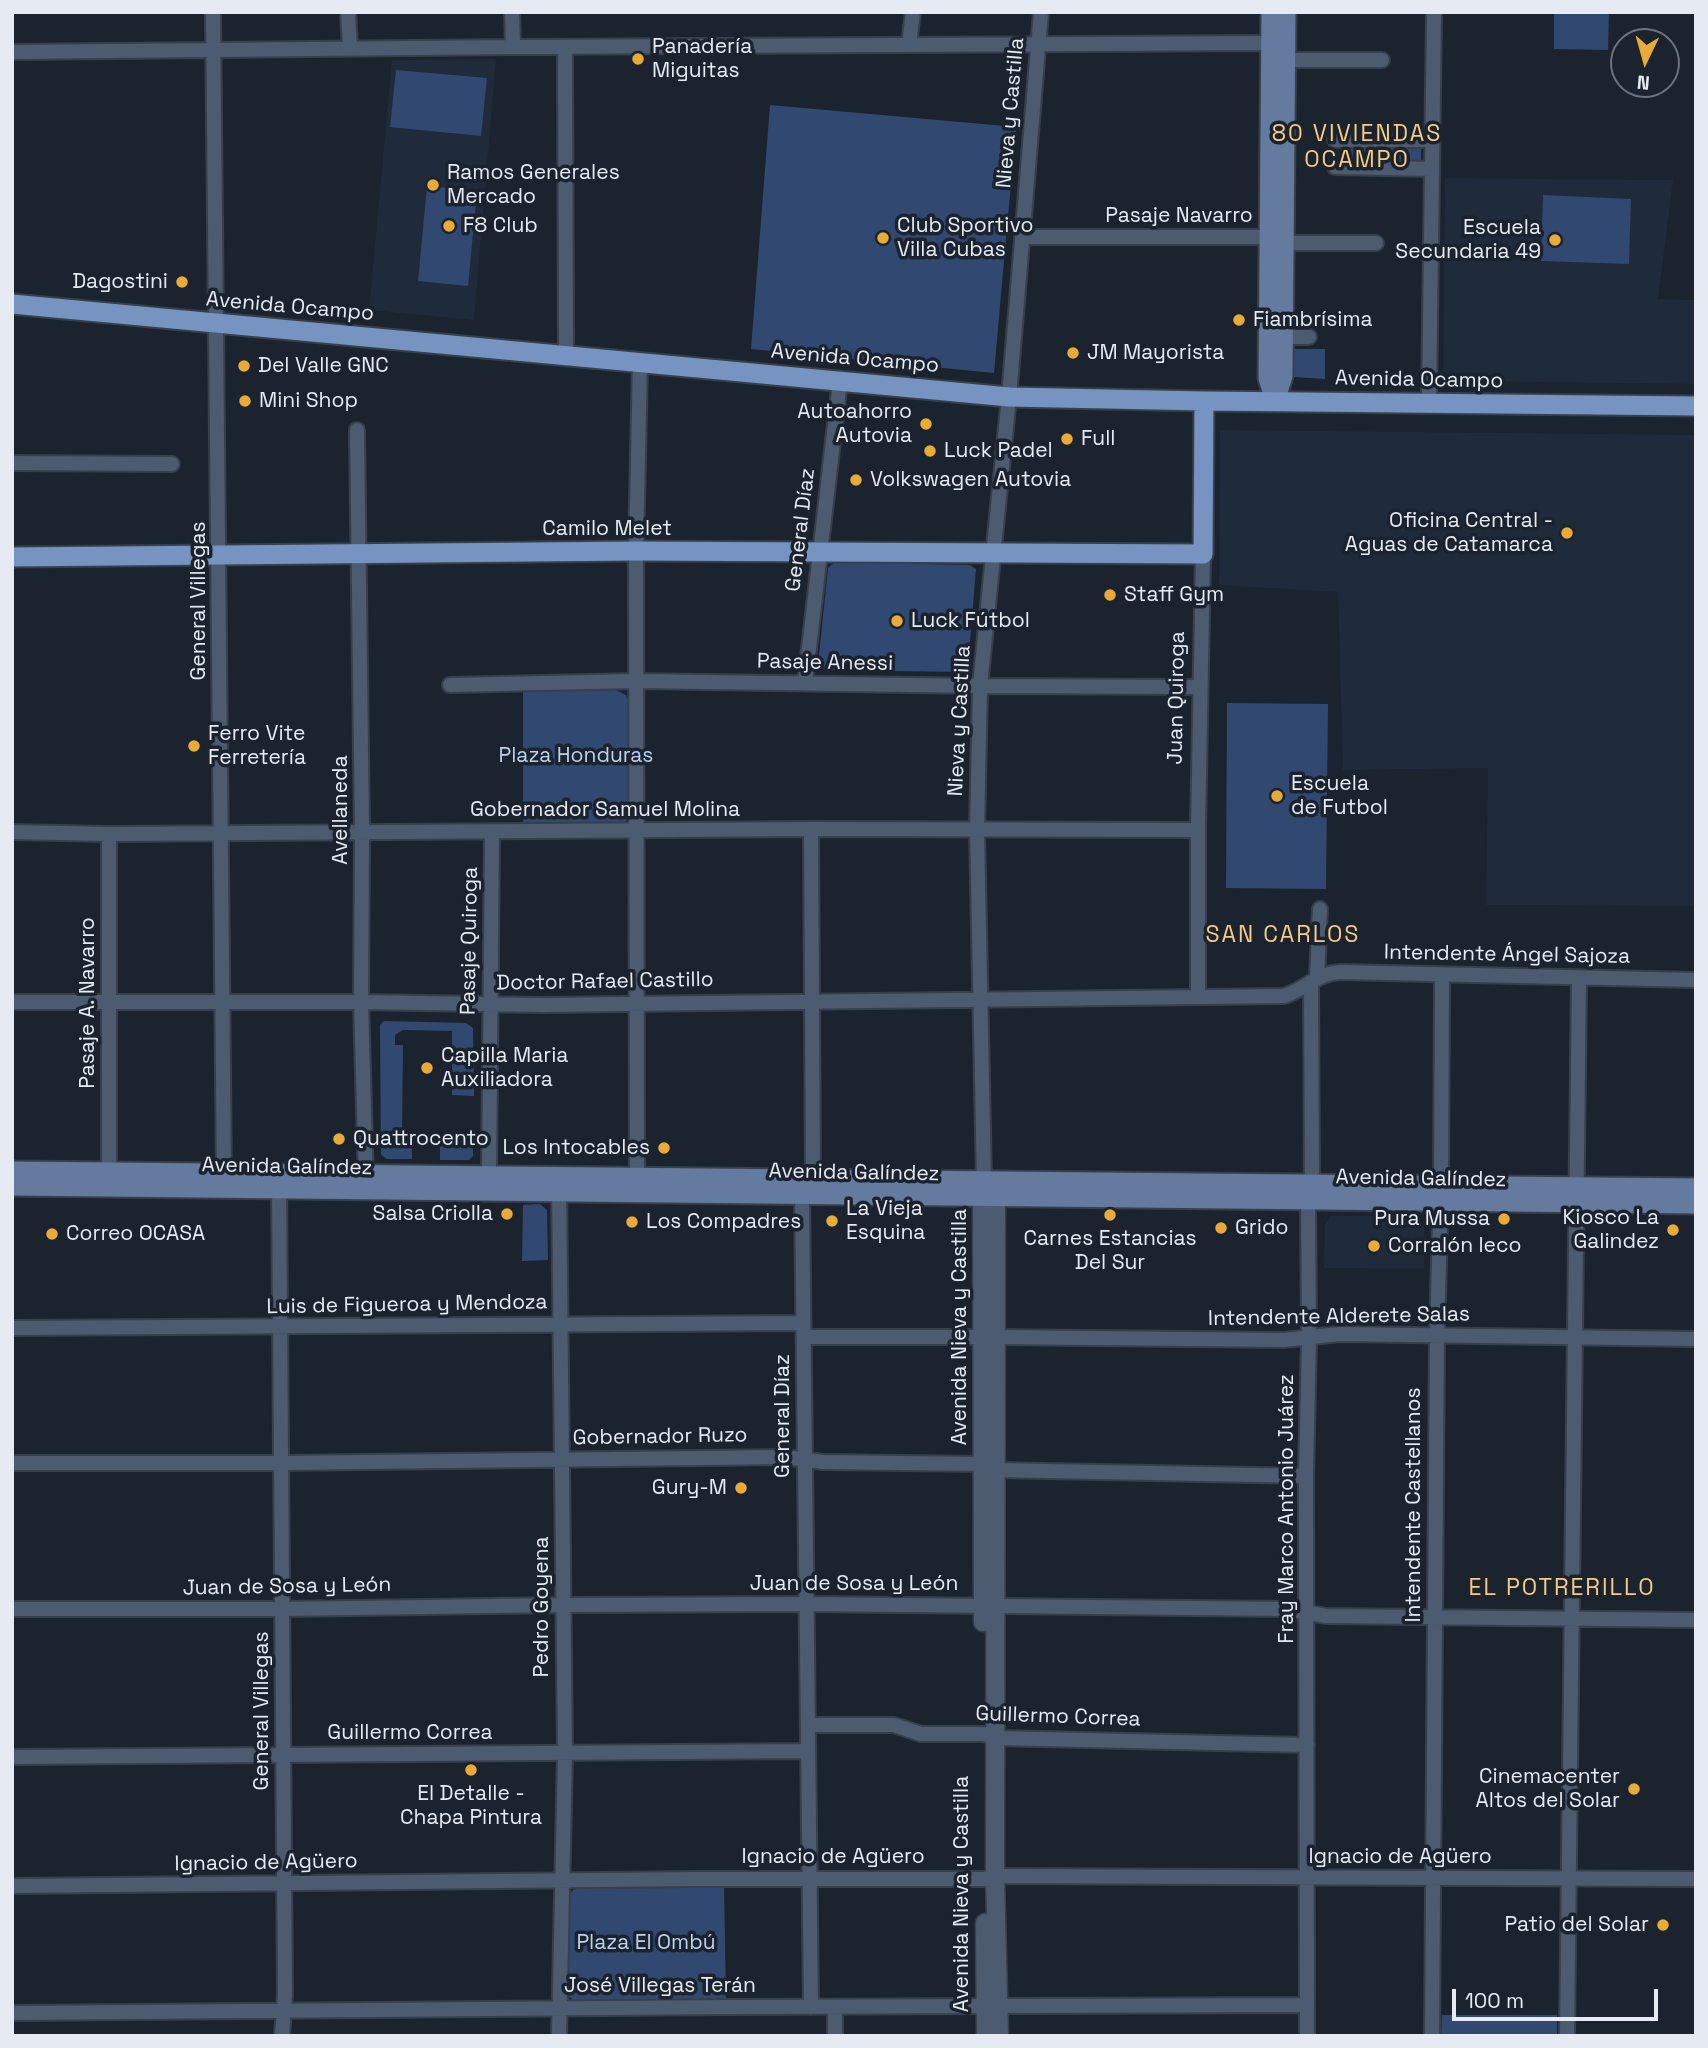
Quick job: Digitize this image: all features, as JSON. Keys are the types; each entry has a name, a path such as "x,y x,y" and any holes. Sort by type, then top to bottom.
{"main road":[{"path":"1271,12 1277,240 1283,337 1283,376 1275,401"},
{"path":"1275,401 1268,378 1286,60 1286,12"},
{"name":"Avenida Ocampo","path":"12,304 1009,397 1696,406"},
{"name":"Juan Quiroga","path":"1203,554 1204,401"},
{"name":"Camilo Melet","path":"12,557 636,551 1203,554"},
{"name":"Avenida Galíndez","path":"12,1171 109,1173 224,1181"},
{"name":"Avenida Galíndez","path":"366,1183 489,1177 560,1185 637,1178 808,1187"},
{"name":"Avenida Galíndez","path":"12,1186 224,1181 808,1187 988,1192 1576,1195 1696,1188"},
{"name":"Avenida Galíndez","path":"1576,1195 1696,1205"}],"street":[{"name":"General Villegas","path":"213,12 224,1181"},
{"path":"348,12 350,48"},
{"path":"512,12 513,47"},
{"path":"909,44 914,12"},
{"name":"Nieva y Castilla","path":"988,1192 977,830 980,687 1009,397 1041,12"},
{"path":"1429,403 1434,12"},
{"path":"12,52 1271,43 1286,60 1382,60"},
{"path":"565,47 566,355"},
{"path":"1335,140 1433,140"},
{"path":"1335,167 1432,169"},
{"name":"Pasaje Navarro","path":"1022,237 1376,243"},
{"path":"1283,337 1309,337"},
{"path":"637,1178 636,551 640,362"},
{"name":"General Díaz","path":"805,683 840,381"},
{"name":"Avellaneda","path":"357,430 366,1183"},
{"path":"12,463 172,464"},
{"name":"Juan Quiroga","path":"1198,996 1203,554"},
{"name":"Pasaje Anessi","path":"450,685 636,681 980,687 1200,687"},
{"name":"General Díaz","path":"811,829 811,1000 803,1330 811,2007"},
{"name":"Gobernador Samuel Molina","path":"12,832 109,834 811,829 1198,830"},
{"name":"Pasaje Quiroga","path":"489,1177 492,832"},
{"name":"Pasaje A. Navarro","path":"109,834 109,1173"},
{"name":"Fray Marco Antonio Juárez","path":"1307,2036 1306,1476 1311,1016 1320,909"},
{"name":"Intendente Ángel Sajoza","path":"1198,996 1284,996 1298,992 1328,973 1341,972 1696,979"},
{"name":"Intendente Castellanos","path":"1432,2036 1442,975"},
{"path":"1567,2036 1579,978"},
{"name":"Doctor Rafael Castillo","path":"12,1002 490,1004 1198,996"},
{"path":"1284,996 1302,1003 1311,1016"},
{"name":"General Villegas","path":"279,1182 285,1995 282,2036"},
{"name":"Pedro Goyena","path":"559,2036 565,1753 560,1185"},
{"name":"Avenida Nieva y Castilla","path":"988,1192 990,1877 992,2005 999,2036"},
{"name":"Luis de Figueroa y Mendoza","path":"12,1328 562,1324 989,1337"},
{"name":"Intendente Alderete Salas","path":"989,1337 1284,1340 1339,1334 1696,1339"},
{"name":"Gobernador Ruzo","path":"12,1463 785,1457 823,1462 1306,1476"},
{"name":"Juan de Sosa y León","path":"12,1609 989,1605 1287,1609 1326,1616 1696,1620"},
{"name":"Guillermo Correa","path":"808,1725 894,1725 921,1734 1307,1745"},
{"name":"Guillermo Correa","path":"12,1758 808,1751"},
{"name":"Ignacio de Agüero","path":"12,1886 990,1877 1696,1879"},
{"name":"Avenida Nieva y Castilla","path":"986,2036 992,2005"},
{"name":"José Villegas Terán","path":"12,2013 1307,2005"},
{"path":"835,2007 835,2036"}],"shaded area":[{"name":"Ramos Generales Mercado","path":"496,59 474,320 369,310 392,60"},
{"name":"Escuela Secundaria 49","path":"1445,178 1673,180 1658,299 1696,300 1696,384 1456,381 1443,372"},
{"path":"1220,430 1696,435 1696,906 1486,905 1488,768 1343,770 1338,592 1219,585"},
{"name":"Corralón Ieco","path":"1331,1216 1416,1216 1424,1224 1424,1269 1324,1268 1325,1225"}],"green space":[{"path":"1554,12 1609,12 1608,50 1554,49"},
{"path":"396,70 487,78 481,136 390,127"},
{"name":"Club Sportivo Villa Cubas","path":"770,105 1016,127 994,373 751,349"},
{"path":"1340,146 1421,146 1421,162 1340,162"},
{"path":"427,186 477,191 468,286 418,281"},
{"path":"1543,195 1631,199 1629,264 1541,261"},
{"path":"1291,349 1325,349 1325,379 1294,377 1291,372"},
{"name":"Luck Fútbol","path":"835,562 970,565 976,569 968,666 961,672 825,670 818,664 828,568"},
{"name":"Plaza Honduras","path":"616,690 626,695 629,702 630,811 626,821 619,825 523,826 523,691"},
{"name":"Escuela de Futbol","path":"1227,703 1328,704 1326,889 1226,888"},
{"path":"384,1021 466,1023 473,1028 474,1096 452,1095 452,1031 403,1030 395,1035 395,1045 403,1045 402,1136 412,1137 412,1159 387,1159 381,1155 380,1025"},
{"path":"440,1134 473,1134 473,1156 469,1160 440,1160"},
{"path":"540,1204 547,1210 548,1260 522,1261 523,1205"},
{"name":"Plaza El Ombú","path":"724,1885 726,2000 576,2002 568,1996 568,1895 573,1890"},
{"path":"1442,2015 1557,2015 1557,2036 1441,2036"}],"place":[{"name":"Panadería Miguitas","path":"638,59"},
{"name":"Ramos Generales Mercado","path":"433,185"},
{"name":"F8 Club","path":"449,226"},
{"name":"Club Sportivo Villa Cubas","path":"883,238"},
{"name":"Escuela Secundaria 49","path":"1555,240"},
{"name":"Dagostini","path":"182,282"},
{"name":"Fiambrísima","path":"1239,320"},
{"name":"JM Mayorista","path":"1073,353"},
{"name":"Del Valle GNC","path":"244,366"},
{"name":"Mini Shop","path":"245,401"},
{"name":"Autoahorro Autovia","path":"926,424"},
{"name":"Full","path":"1067,439"},
{"name":"Luck Padel","path":"930,451"},
{"name":"Volkswagen Autovia","path":"856,480"},
{"name":"Oficina Central - Aguas de Catamarca","path":"1567,533"},
{"name":"Staff Gym","path":"1110,595"},
{"name":"Luck Fútbol","path":"897,621"},
{"name":"Ferro Vite Ferretería","path":"194,746"},
{"name":"Escuela de Futbol","path":"1277,796"},
{"name":"Capilla Maria Auxiliadora","path":"427,1068"},
{"name":"Quattrocento","path":"339,1139"},
{"name":"Los Intocables","path":"664,1148"},
{"name":"Salsa Criolla","path":"507,1214"},
{"name":"Carnes Estancias Del Sur","path":"1110,1215"},
{"name":"Pura Mussa","path":"1504,1219"},
{"name":"La Vieja Esquina","path":"832,1221"},
{"name":"Los Compadres","path":"632,1222"},
{"name":"Grido","path":"1221,1228"},
{"name":"Kiosco La Galindez","path":"1673,1230"},
{"name":"Correo OCASA","path":"52,1234"},
{"name":"Corralón Ieco","path":"1374,1246"},
{"name":"Gury-M","path":"741,1488"},
{"name":"El Detalle - Chapa Pintura","path":"471,1770"},
{"name":"Cinemacenter Altos del Solar","path":"1634,1789"},
{"name":"Patio del Solar","path":"1663,1925"}],"district":[{"name":"80 VIVIENDAS OCAMPO","path":"1357,148"},
{"name":"SAN CARLOS","path":"1283,936"},
{"name":"EL POTRERILLO","path":"1562,1589"}]}
